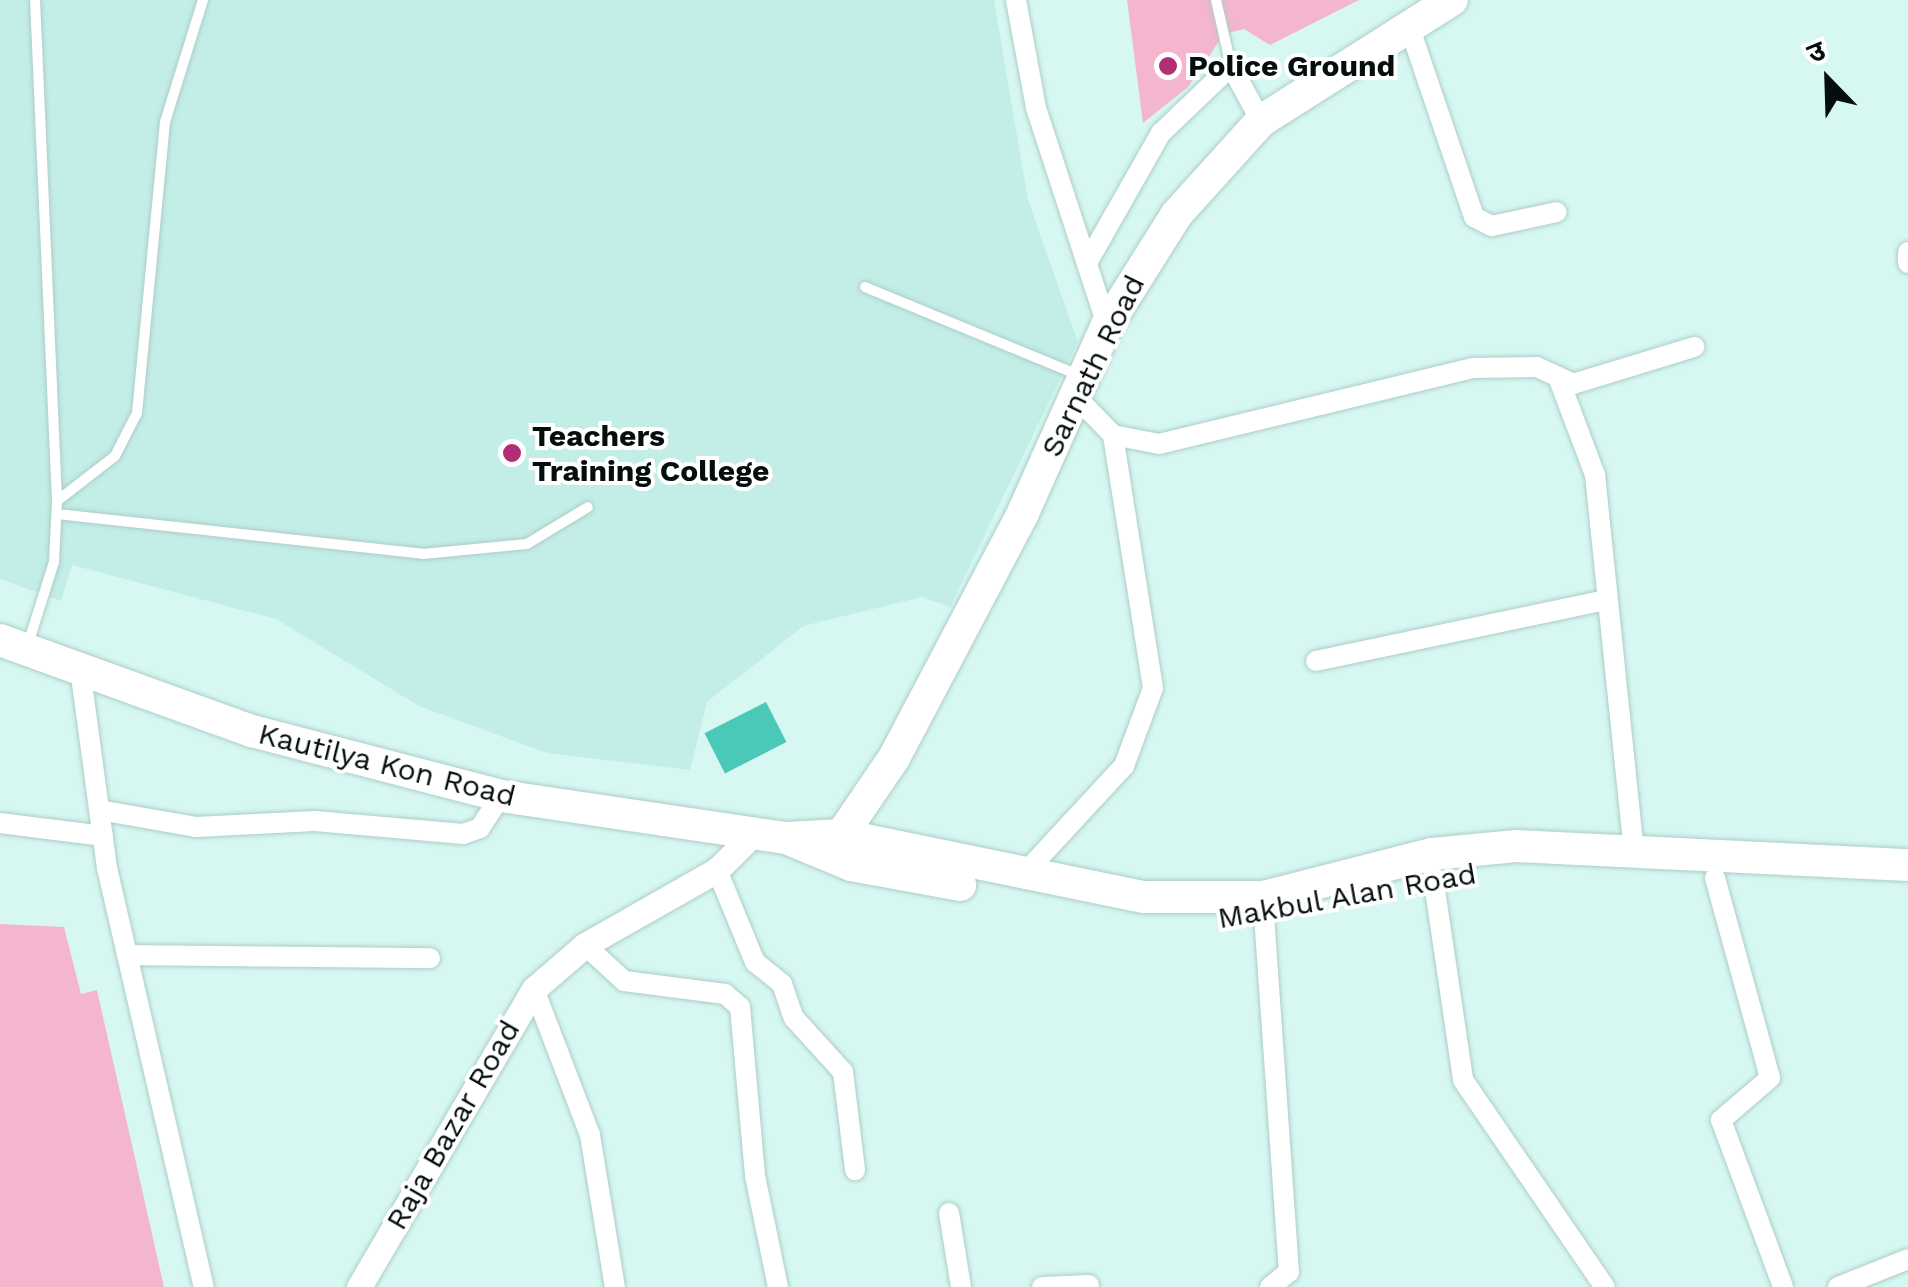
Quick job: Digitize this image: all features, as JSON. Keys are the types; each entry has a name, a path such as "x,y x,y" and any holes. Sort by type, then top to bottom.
{"highway":[{"name":"Sarnath Road","path":"846,849 1022,515 1107,325 1177,214 1261,121 1408,23 1452,0"},
{"name":"Kautilya Kon Road","path":"13,644 81,676 501,796 846,849"},
{"name":"Makbul Alan Road","path":"846,849 1208,901 1263,897 1432,854 1634,852 1908,865"},
{"name":"Makbul Alan Road","path":"846,849 1144,918 1264,915 1434,876 1509,869 1908,887"}],"street":[{"path":"1016,0 1036,108 1107,325"},
{"path":"1408,23 1474,217 1492,226 1557,212"},
{"path":"1088,263 1161,133 1231,66 1261,121"},
{"path":"1908,252 1908,263"},
{"path":"1113,435 1159,444 1474,368 1537,368 1573,384 1694,347"},
{"path":"1558,377 1595,475 1601,600 1634,852"},
{"path":"1022,876 1124,766 1153,688 1113,435 1078,385"},
{"path":"1316,660 1601,600"},
{"path":"81,676 103,836 204,1287"},
{"path":"100,810 196,828 315,821 463,834 480,828 501,796"},
{"path":"0,823 103,836"},
{"name":"Raja Bazar Road","path":"358,1287 534,989 585,944 717,870 753,834"},
{"path":"717,870 755,962 782,984 794,1018 843,1072 855,1170"},
{"path":"1434,876 1463,1080 1605,1287"},
{"path":"1715,878 1770,1078 1721,1120 1783,1287"},
{"path":"1264,915 1289,1272 1270,1287"},
{"path":"585,944 624,981 724,994 740,1007 755,1176 778,1287"},
{"path":"127,955 430,958"},
{"path":"534,989 590,1134 615,1287"},
{"path":"949,1212 961,1287"},
{"path":"1838,1287 1908,1259"},
{"path":"1042,1287 1089,1285"}],"lane":[{"path":"13,644 54,562 57,514 35,0"},
{"path":"57,501 115,456 137,413 165,122 203,0"},
{"path":"1216,0 1231,66"},
{"path":"865,287 1078,385"},
{"path":"57,514 423,554 527,544 588,507"}],"shaded area":[{"name":"Teachers Training College","path":"0,0 994,0 1028,200 1078,342 950,607 922,597 803,626 707,702 690,770 547,753 419,706 276,619 72,565 61,601 0,579"},
{"name":"Police Ground","path":"1127,0 1359,0 1270,45 1244,29 1224,34 1188,87 1143,123"},
{"path":"0,924 64,927 81,994 97,990 164,1287 0,1287"}],"building":[{"path":"766,702 786,742 725,773 705,733"}],"place":[{"name":"Police Ground","path":"1168,66"},
{"name":"Teachers Training College","path":"512,453"}]}
